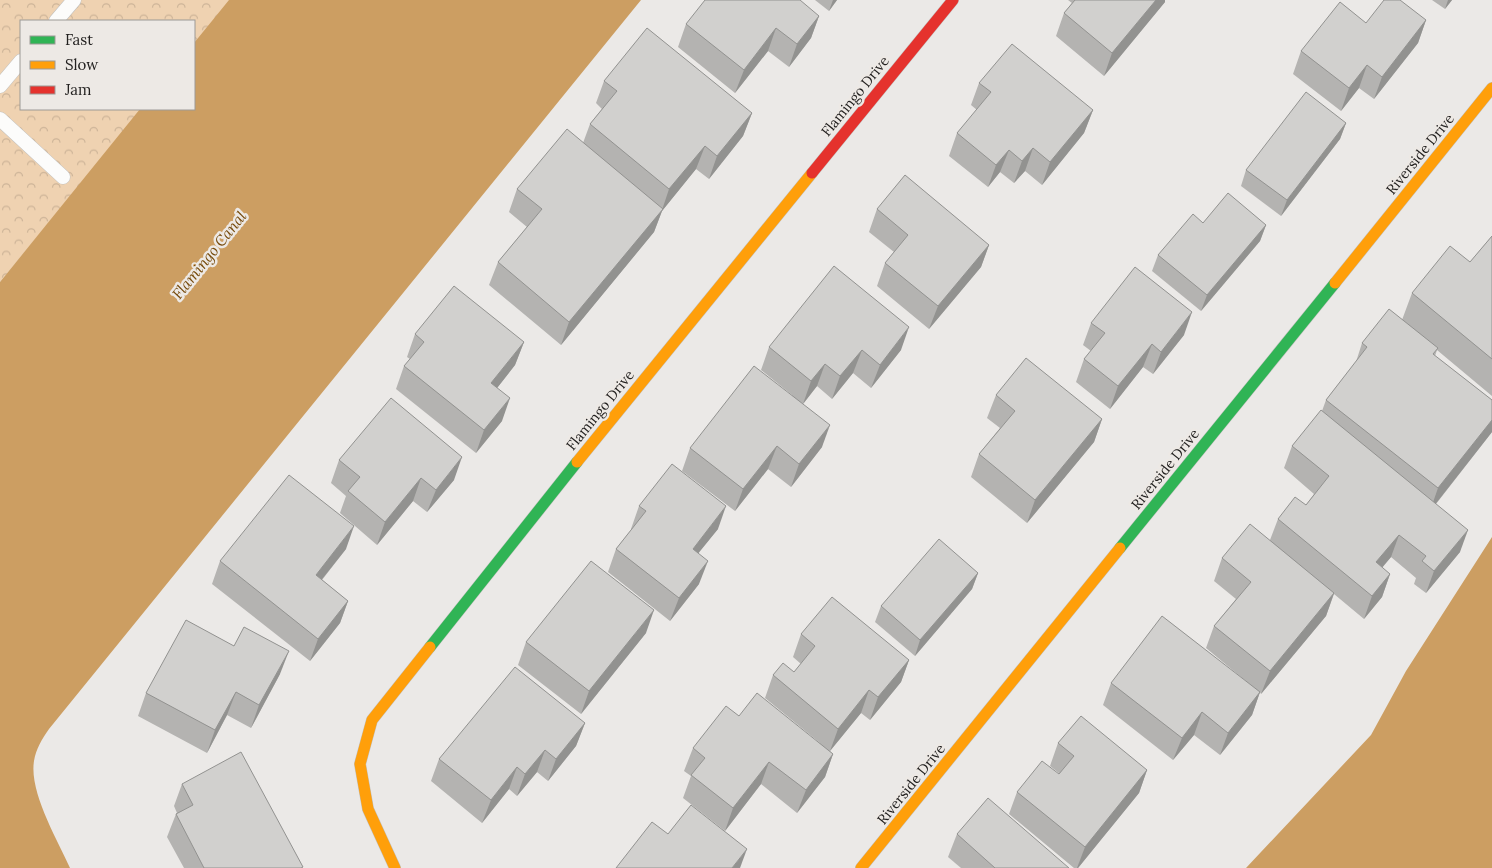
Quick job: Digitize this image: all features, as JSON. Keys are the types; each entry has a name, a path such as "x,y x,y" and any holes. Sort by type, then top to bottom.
{"street":[{"name":"Flamingo Drive","path":"395,868 368,809 360,764 372,720 614,415 953,0"},
{"name":"Riverside Drive","path":"861,868 1492,88"}],"lane":[{"path":"57,20 74,0"},
{"path":"0,86 20,62"},
{"path":"0,118 63,177"}],"green space":[{"path":"0,0 230,0 195,44 195,20 20,20 20,110 141,110 0,282"}],"water":[{"name":"Flamingo Canal","path":"229,0 641,0 46,733 34,761 36,787 45,815 70,868 0,868 0,282 139,110 195,110 195,42"},
{"path":"1492,537 1492,868 1246,868 1371,735 1406,671"}],"building":[{"path":"705,0 800,0 819,16 797,44 776,28 744,70 686,24"},
{"path":"1075,0 1156,0 1112,53 1064,13"},
{"path":"1384,0 1400,0 1426,20 1382,77 1367,65 1349,88 1301,51 1340,2 1366,23"},
{"path":"647,28 752,113 717,156 705,146 669,189 590,124 617,91 604,81"},
{"path":"1012,44 1093,110 1050,162 1033,148 1022,161 1009,150 996,165 957,133 991,92 979,83"},
{"path":"1306,92 1346,123 1287,200 1246,170"},
{"path":"567,129 663,209 569,322 498,262 542,209 517,189"},
{"path":"905,175 989,245 938,306 885,263 908,235 877,209"},
{"path":"1228,193 1266,225 1207,295 1158,255 1193,214 1203,223"},
{"path":"1492,236 1492,359 1412,293 1450,246 1470,262"},
{"path":"834,266 909,327 880,365 862,350 840,376 825,364 811,381 769,347"},
{"path":"1135,267 1192,312 1161,352 1152,344 1118,386 1084,359 1105,333 1091,323"},
{"path":"454,286 524,342 491,383 510,398 484,430 404,366 424,342 415,334"},
{"path":"1389,309 1438,348 1433,354 1492,400 1492,420 1438,488 1326,400 1367,347 1362,343"},
{"path":"1026,358 1102,419 1035,500 979,454 1015,411 996,395"},
{"path":"754,366 830,425 799,464 777,446 743,489 690,448"},
{"path":"391,398 462,457 436,490 421,478 385,522 348,491 360,477 339,460"},
{"path":"1321,410 1468,530 1434,571 1422,561 1426,556 1399,535 1376,562 1390,574 1372,596 1278,519 1295,497 1306,505 1329,476 1292,446"},
{"path":"672,464 726,506 693,549 708,561 679,598 616,549 646,511 639,506"},
{"path":"289,475 354,526 316,575 348,601 318,639 220,561"},
{"path":"1250,524 1334,593 1270,671 1214,626 1251,582 1222,558"},
{"path":"939,539 978,573 920,640 881,606"},
{"path":"591,561 654,610 589,691 526,642"},
{"path":"832,597 909,660 878,697 869,690 838,729 773,675 783,663 794,672 815,646 801,634"},
{"path":"1162,616 1260,692 1228,733 1202,712 1182,738 1111,683"},
{"path":"186,620 234,646 244,627 289,651 259,705 236,692 215,730 146,693"},
{"path":"515,667 585,723 556,759 545,750 525,774 517,767 491,800 439,759"},
{"path":"757,693 833,754 806,790 769,762 733,808 691,775 705,758 693,748 726,706 739,716"},
{"path":"1081,716 1147,770 1085,847 1017,792 1042,761 1059,774 1074,756 1058,743"},
{"path":"241,752 303,867 204,868 176,814 193,805 182,784"},
{"path":"988,798 1069,868 995,868 957,834"},
{"path":"691,805 747,849 732,868 616,868 652,822 668,834"}],"traffic: fast":[{"path":"1120,548 1335,283"},
{"path":"430,647 577,462"}],"traffic: slow":[{"path":"1335,283 1492,88"},
{"path":"577,462 812,173"},
{"path":"861,868 1120,548"},
{"path":"395,868 368,809 360,764 372,720 430,647"}],"traffic: jam":[{"path":"812,173 953,0"}]}
